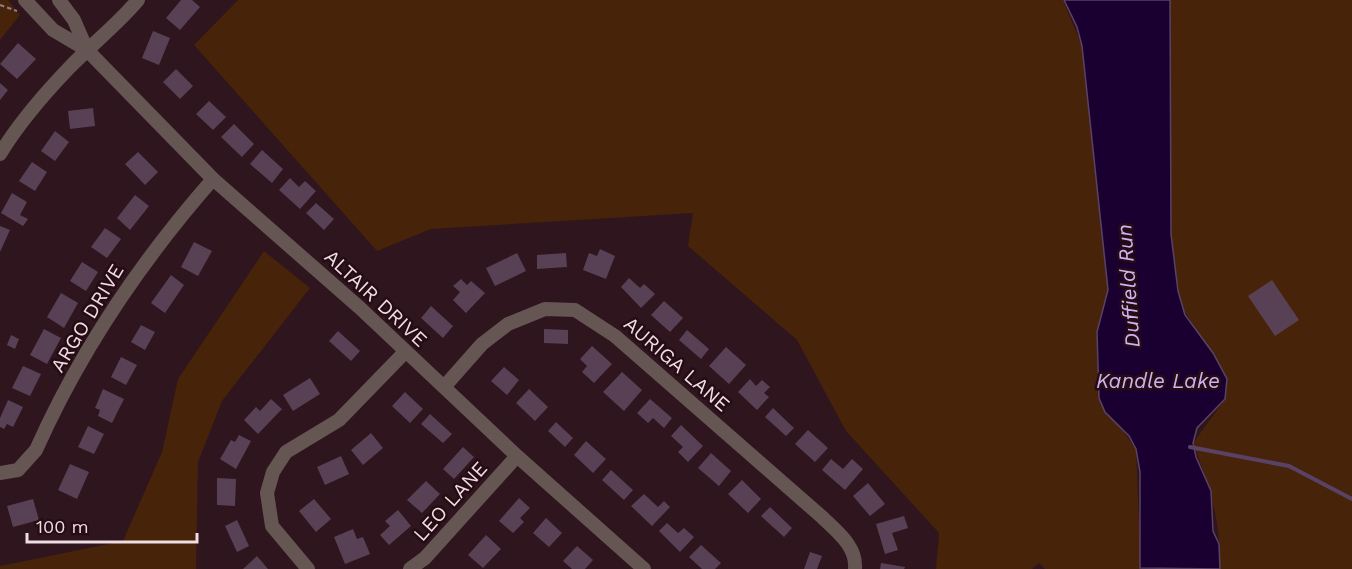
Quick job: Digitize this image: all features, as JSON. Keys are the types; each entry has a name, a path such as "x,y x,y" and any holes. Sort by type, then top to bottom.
{"street":[{"name":"ALTAIR DRIVE","path":"59,0 74,21 87,50"},
{"path":"0,154 35,106 138,0"},
{"name":"ALTAIR DRIVE","path":"23,6 53,30 87,50 213,178 360,308 517,456 627,564 644,569"},
{"name":"ARGO DRIVE","path":"0,473 18,470 36,450 125,287 165,234 213,178"},
{"name":"AURIGA LANE","path":"444,387 482,344 508,324 545,309 575,310 615,336 822,517 845,539 856,560 855,569"},
{"path":"308,569 272,526 267,493 273,472 286,452 327,429 345,414 405,352"},
{"name":"LEO LANE","path":"410,569 425,558 517,456"}],"path":[{"path":"0,5 23,6"}],"shaded area":[{"path":"0,0 8,0 20,15 0,40"},
{"path":"238,0 1063,0 1082,46 1108,282 1107,301 1097,332 1099,398 1136,449 1141,569 1045,569 1039,563 1032,569 936,569 939,533 846,431 797,340 688,246 693,213 431,229 377,251 194,45"},
{"path":"1170,0 1352,0 1352,569 1219,569 1219,537 1213,504 1193,443 1225,399 1227,379 1180,304 1171,234"},
{"path":"264,251 310,288 222,401 198,462 196,569 0,569 0,566 123,541 162,452 178,379"}],"water":[{"name":"Kandle Lake","path":"1064,0 1170,0 1171,234 1178,291 1185,315 1213,353 1227,379 1225,399 1197,428 1193,443 1196,457 1211,491 1213,531 1219,544 1220,569 1140,568 1140,472 1136,449 1129,436 1105,412 1099,398 1097,332 1108,290 1082,46 1077,27"}],"building":[{"path":"181,0 192,0 200,7 180,30 166,18"},
{"path":"153,31 170,38 159,65 142,58"},
{"path":"18,43 36,59 17,79 0,64"},
{"path":"176,69 193,86 180,99 163,82"},
{"path":"0,83 8,90 0,100"},
{"path":"209,101 226,117 213,130 196,114"},
{"path":"93,108 95,126 70,129 68,111"},
{"path":"234,124 254,144 242,157 221,137"},
{"path":"55,131 69,142 55,161 41,151"},
{"path":"262,150 283,169 272,183 250,164"},
{"path":"138,152 158,172 145,185 125,164"},
{"path":"32,162 47,172 35,191 19,181"},
{"path":"290,178 299,187 305,181 316,191 300,209 279,190"},
{"path":"12,193 27,202 20,215 28,219 23,226 1,213"},
{"path":"135,195 149,206 130,230 117,218"},
{"path":"316,203 334,219 324,230 306,213"},
{"path":"0,226 10,230 0,252"},
{"path":"105,228 121,239 107,258 91,247"},
{"path":"194,242 212,251 198,276 181,267"},
{"path":"600,249 615,256 606,279 583,270 589,253 597,256"},
{"path":"517,253 526,271 495,286 486,268"},
{"path":"566,253 567,267 537,269 537,255"},
{"path":"82,262 98,272 86,291 70,281"},
{"path":"171,275 184,285 165,313 151,303"},
{"path":"629,278 640,288 644,284 655,294 641,308 621,287"},
{"path":"461,279 467,285 471,281 485,293 466,313 453,300 460,292 453,286"},
{"path":"1272,280 1299,320 1275,336 1248,296"},
{"path":"61,293 78,303 64,328 47,317"},
{"path":"664,301 683,318 670,332 651,315"},
{"path":"431,306 453,326 443,338 421,318"},
{"path":"141,325 155,332 145,350 131,342"},
{"path":"44,329 61,338 47,364 30,355"},
{"path":"544,329 568,330 568,344 544,343"},
{"path":"687,330 709,349 701,359 679,340"},
{"path":"338,331 360,351 351,361 329,341"},
{"path":"11,335 19,339 15,349 7,345"},
{"path":"592,346 612,364 594,383 582,372 587,366 580,359"},
{"path":"726,347 746,365 729,384 709,366"},
{"path":"121,357 137,365 126,385 111,377"},
{"path":"23,366 41,374 30,396 12,388"},
{"path":"504,367 519,380 507,395 491,381"},
{"path":"622,372 642,390 624,411 603,392"},
{"path":"310,378 320,394 293,411 283,395"},
{"path":"750,379 756,386 762,380 770,387 764,393 769,397 757,410 738,392"},
{"path":"103,389 124,399 112,423 98,416 100,410 95,408"},
{"path":"529,389 548,407 535,421 516,403"},
{"path":"405,392 423,409 410,423 392,406"},
{"path":"271,399 282,409 258,434 244,420 256,407 260,411"},
{"path":"650,399 672,418 664,428 653,418 648,423 637,413"},
{"path":"8,400 23,407 13,427 7,424 4,429 0,427 0,418"},
{"path":"773,408 794,428 786,436 765,417"},
{"path":"430,414 452,434 443,443 421,424"},
{"path":"556,422 573,438 565,447 548,431"},
{"path":"681,425 703,446 688,462 678,452 683,447 671,436"},
{"path":"88,426 104,434 94,454 78,447"},
{"path":"808,430 828,448 815,462 795,444"},
{"path":"371,433 383,448 363,465 351,450"},
{"path":"239,435 251,441 236,469 220,459 231,440 235,442"},
{"path":"586,441 606,459 593,473 574,455"},
{"path":"463,447 474,457 454,479 443,469"},
{"path":"711,453 731,471 719,486 698,468"},
{"path":"341,456 349,474 325,485 317,467"},
{"path":"831,459 843,469 852,459 863,469 845,490 822,470"},
{"path":"70,464 89,472 77,499 58,490"},
{"path":"611,470 633,490 624,500 602,480"},
{"path":"217,478 236,479 235,506 217,505"},
{"path":"742,480 761,499 748,513 728,494"},
{"path":"426,481 440,494 422,513 407,500"},
{"path":"868,483 885,504 870,516 853,496"},
{"path":"644,494 658,507 664,501 670,507 652,526 631,506"},
{"path":"519,498 530,508 520,518 524,522 513,533 499,521"},
{"path":"33,499 39,520 13,527 7,506"},
{"path":"314,499 331,519 316,532 299,511"},
{"path":"770,507 792,528 784,537 761,516"},
{"path":"398,510 411,526 389,545 380,535 390,526 385,521"},
{"path":"904,516 908,528 892,533 898,550 885,554 876,524"},
{"path":"546,518 562,533 549,547 533,533"},
{"path":"237,520 249,546 237,552 225,526"},
{"path":"667,523 678,533 684,528 694,537 680,552 659,531"},
{"path":"353,529 357,539 363,537 370,554 345,564 334,537"},
{"path":"486,535 501,549 483,568 468,555"},
{"path":"701,545 721,563 715,569 702,569 689,557"},
{"path":"577,546 593,560 585,569 572,569 563,561"},
{"path":"810,552 822,556 817,569 804,569"},
{"path":"257,556 268,569 243,569"},
{"path":"881,563 905,567 904,569 880,569"}],"waterway":[{"path":"1190,447 1289,466 1352,499"}],"water label":[{"name":"Duffield Run","path":"1128,286"}]}
